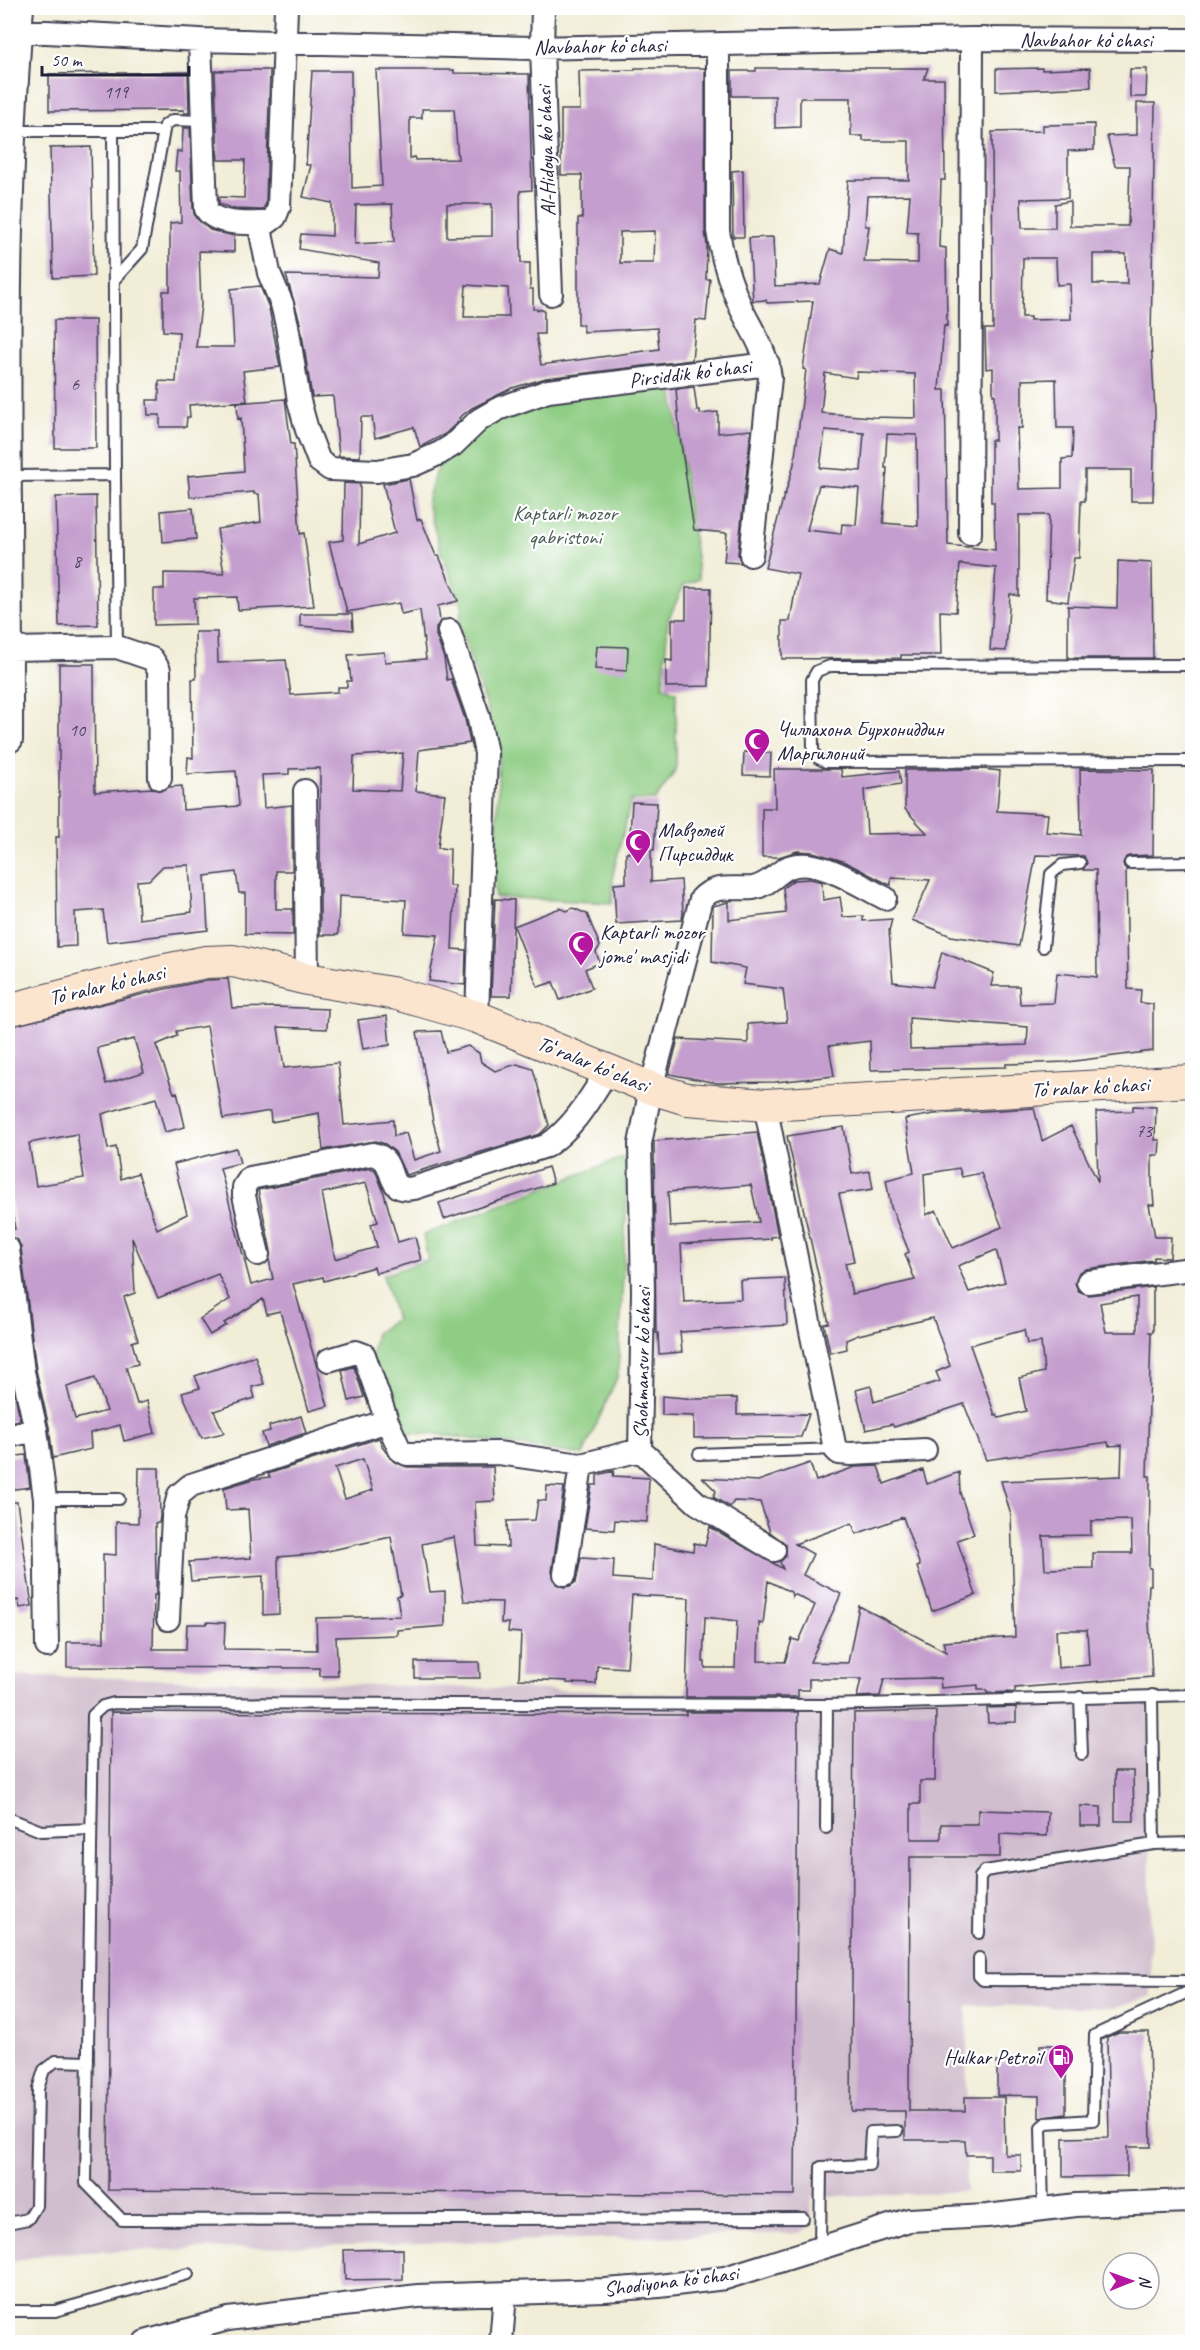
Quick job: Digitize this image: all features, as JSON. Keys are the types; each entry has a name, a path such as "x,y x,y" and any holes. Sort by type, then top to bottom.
{"street":[{"path":"11,740 8,354 14,131 14,31 22,8"},
{"path":"200,40 206,209 209,214 218,219 259,223 271,221 279,207 286,8"},
{"name":"Al-Hidoya koʻchasi","path":"543,8 542,48 551,294"},
{"name":"Navbahor koʻchasi","path":"14,31 200,40 542,48 972,39 1192,40"},
{"path":"970,533 972,39"},
{"name":"Pirsiddik koʻchasi","path":"259,223 269,273 282,304 287,325 299,401 307,430 320,461 330,469 386,470 413,465 453,445 479,420 498,409 548,391 768,364 742,309 722,256 718,231 718,45"},
{"path":"751,555 770,396 768,364"},
{"path":"449,631 478,715 486,753 477,1017"},
{"path":"11,649 117,647 153,659 159,670 160,778"},
{"path":"305,791 307,979"},
{"name":"Shohmansur koʻchasi","path":"387,1421 400,1450 407,1454 498,1453 581,1465 640,1450 643,1292 640,1144 651,1088 697,907 704,895 715,889 760,886 787,868 805,865 825,868 885,898"},
{"name":"Toʻralar koʻchasi","path":"8,1010 156,972 206,962 233,961 307,979 397,994 477,1017 651,1088 687,1099 765,1105 1192,1081"},
{"path":"258,1254 243,1196 244,1187 250,1178 372,1154 379,1155 386,1161 395,1185 401,1189 414,1188 546,1146 561,1136 579,1115 608,1070"},
{"path":"765,1105 835,1449 839,1453 851,1454 925,1450"},
{"path":"8,1249 23,1372 36,1430 45,1499 47,1646"},
{"path":"1088,1282 1192,1269"},
{"path":"168,1619 173,1517 179,1495 184,1490 387,1421 364,1355 356,1352 329,1360"},
{"path":"8,1436 36,1430"},
{"path":"640,1450 697,1503 774,1550"},
{"path":"565,1574 581,1465"},
{"name":"Shodiyona koʻchasi","path":"145,2343 228,2319 418,2296 505,2295 659,2286 725,2278 909,2220 987,2216 1076,2205 1192,2201"},
{"path":"501,2343 505,2295"}],"lane":[{"path":"114,280 142,249 165,125 173,120 202,121"},
{"path":"14,131 164,131"},
{"path":"113,131 117,647"},
{"path":"10,476 116,475"},
{"path":"1192,665 830,666 817,671 813,680 813,751 818,758 826,762 1192,761"},
{"path":"1130,863 1192,862"},
{"path":"1042,947 1051,874 1062,865 1080,863"},
{"path":"699,1454 835,1449"},
{"path":"45,1499 119,1498"},
{"path":"1152,1695 1154,1844"},
{"path":"803,2218 122,2220 86,2183 93,1715 103,1706 114,1703 827,1705 1192,1695"},
{"path":"1080,1697 1082,1754"},
{"path":"826,1828 827,1705"},
{"path":"8,1818 41,1830 91,1829"},
{"path":"979,1933 980,1877 984,1871 1154,1844 1192,1843"},
{"path":"979,1958 979,1976 983,1980 1192,1981"},
{"path":"1043,2209 1041,2127 1046,2123 1093,2120 1095,2035 1192,1990"},
{"path":"8,2223 28,2219 36,2206 38,2089 44,2070 56,2061 88,2062"},
{"path":"820,2248 821,2167 869,2165 871,2132 897,2131"},
{"path":"8,2311 55,2311 188,2274"}],"shaded area":[{"path":"8,1675 813,1697 1148,1695 1151,1996 1116,2008 967,2005 966,2191 900,2195 812,2196 811,2226 799,2233 50,2253 8,2263"}],"green space":[{"name":"Kaptarli mozor qabristoni","path":"671,380 699,579 684,585 668,620 663,686 676,692 676,770 655,800 631,800 613,874 612,903 495,897 499,747 459,624 462,605 440,549 427,503 435,473 448,453 485,424 525,405"},
{"path":"629,1155 618,1375 583,1455 437,1434 403,1433 371,1358 376,1333 396,1319 383,1275 428,1260 423,1235"}],"building":[{"path":"635,68 705,68 706,279 710,279 706,321 696,320 692,360 546,378 512,388 472,408 459,418 460,420 445,434 420,447 414,427 375,438 372,417 361,417 360,457 339,456 333,396 312,397 300,322 286,275 378,277 379,263 299,249 301,234 332,236 332,203 303,197 311,165 306,165 312,71 351,71 352,188 382,186 376,70 454,70 454,73 529,74 532,190 520,191 521,263 530,263 533,309 544,310 544,334 536,334 541,365 659,349 657,328 583,332 583,325 578,325 578,218 582,218 582,175 561,175 561,110 580,110 579,71 635,70","holes":["422,109 454,109 458,159 415,160 415,157 410,158 410,118 422,118","392,204 394,242 355,244 356,205","447,204 492,204 492,236 447,237","655,231 654,263 620,263 620,232","466,285 508,288 509,317 464,317"]},
{"path":"756,68 928,68 924,79 944,79 945,180 941,180 939,247 946,248 947,326 944,325 939,390 945,390 948,545 995,550 994,502 991,502 991,440 995,440 995,395 993,395 993,368 986,369 985,329 993,329 992,132 1043,131 1043,125 1094,124 1094,150 1068,151 1068,198 1021,199 1022,228 1055,228 1055,204 1070,201 1070,226 1128,226 1130,166 1115,166 1107,136 1137,135 1137,103 1155,103 1151,339 1155,413 1153,501 1131,501 1131,470 1085,470 1085,501 1081,501 1079,558 1074,558 1068,602 1046,599 1049,515 1019,515 1019,596 1010,594 1006,651 990,650 996,568 960,564 956,612 940,611 941,655 901,655 901,658 782,659 782,621 790,621 798,574 765,568 794,464 806,370 803,369 813,301 767,303 766,300 753,301 749,238 773,237 775,286 820,284 830,249 843,253 848,180 909,180 909,141 863,141 863,136 851,136 851,98 800,98 800,127 775,128 775,96 732,96 732,71 756,71","holes":["910,195 907,232 918,233 918,263 864,262 869,226 865,226 867,196","1093,254 1126,254 1127,284 1093,284","1023,258 1056,258 1057,285 1070,284 1071,319 1030,320 1030,317 1022,317","857,372 915,374 916,418 821,413 825,373 856,378","1056,379 1057,428 1073,428 1072,458 1062,459 1062,488 1019,489 1017,428 1022,428 1022,380","825,430 864,433 861,471 820,468","887,434 917,435 918,526 883,523 887,468 885,468","819,485 859,488 856,525 842,524 841,534 807,530"]},
{"path":"1042,68 1042,70 1090,68 1091,87 996,91 996,69"},
{"path":"1130,69 1147,69 1146,97 1130,97"},
{"path":"270,70 266,204 262,210 235,209 219,204 219,197 244,198 245,160 218,160 215,71"},
{"path":"188,72 189,113 184,113 184,110 49,111 49,74"},
{"path":"183,128 190,128 195,217 210,230 234,236 234,252 199,251 201,305 196,347 234,347 231,289 260,286 269,308 280,367 243,371 247,401 189,405 190,417 187,417 186,427 160,427 160,415 148,415 147,400 159,400 159,381 176,382 179,332 163,331 163,291 170,291 170,223 181,222 180,171 175,171 177,151 182,152"},
{"path":"91,147 94,276 53,278 50,148"},
{"path":"743,170 744,237 733,237 732,171"},
{"path":"54,320 95,320 96,448 55,448"},
{"path":"694,387 697,410 700,410 700,414 718,412 718,433 751,430 738,554 741,563 724,562 727,533 694,530 680,437 676,389"},
{"path":"285,399 291,444 294,444 300,534 304,533 314,606 238,610 237,597 194,598 195,624 154,625 154,589 164,589 164,573 224,574 217,529 261,522 259,494 254,494 254,492 190,497 188,476 244,471 241,418 238,419 237,403"},
{"path":"409,479 417,520 421,519 458,601 438,606 440,621 436,628 436,635 444,658 447,680 451,679 465,719 470,743 419,750 416,791 445,794 438,848 450,849 449,886 455,886 452,949 466,950 465,985 429,981 438,935 404,933 406,900 339,896 338,935 320,935 320,768 289,769 289,774 262,775 264,808 292,805 292,871 276,871 276,909 293,909 293,935 245,934 245,893 239,893 236,872 205,876 208,930 107,942 103,910 75,912 76,946 57,947 59,664 94,664 95,792 152,788 161,791 169,787 182,786 183,810 239,806 236,771 187,774 188,757 193,758 192,679 196,679 195,632 217,632 218,663 286,660 291,695 338,692 338,687 347,687 347,681 351,681 348,655 384,652 385,662 426,659 420,610 401,614 399,603 347,612 329,542 343,540 344,483 360,484 359,544 395,533 383,484","holes":["403,753 400,791 353,789 354,756","189,865 192,912 139,919 137,881 149,880 163,866"]},
{"path":"96,496 98,625 59,626 56,497"},
{"path":"193,508 196,539 163,542 161,511"},
{"path":"1118,561 1152,563 1153,658 1068,658 1068,606 1117,608"},
{"path":"686,588 711,588 709,686 666,687 666,660 672,661 672,619 686,619"},
{"path":"300,614 352,614 353,630 300,626"},
{"path":"597,646 628,647 627,671 595,669"},
{"name":"Чиллахона Бурхониддин Маргилоний","path":"744,752 771,753 770,776 743,775"},
{"path":"774,769 841,769 842,777 899,771 901,784 864,790 867,834 927,833 905,809 905,770 983,769 1000,771 997,811 1048,814 1046,832 1081,835 1080,769 1154,770 1153,855 1129,856 1123,863 1128,870 1126,870 1128,989 1141,990 1140,1003 1153,1004 1153,1051 1067,1062 1006,1064 1006,1067 871,1070 870,1041 829,1046 834,1076 775,1082 717,1083 669,1074 678,1039 748,1043 748,1024 787,1022 783,989 743,984 746,968 712,962 713,906 729,902 729,920 786,913 783,888 794,880 810,879 822,882 823,900 840,897 843,917 863,916 863,921 892,919 889,931 893,982 932,987 942,952 994,973 991,986 1019,986 1020,1004 1054,1003 1057,973 1097,977 1096,870 1083,870 1087,863 1084,856 1036,855 1019,946 951,936 912,920 930,880 891,878 891,885 843,861 813,852 797,851 779,857 762,857 762,808 775,808","holes":["909,1018 1028,1027 1027,1045 910,1049"]},
{"path":"632,802 657,803 654,850 651,850 651,882 681,880 682,920 616,924 614,884 626,883 626,853 629,853"},
{"path":"495,899 514,900 511,996 491,996"},
{"path":"560,908 567,911 573,908 587,914 600,946 596,952 600,963 585,969 592,988 560,1000 553,982 538,987 514,926"},
{"path":"228,979 232,1008 328,1009 327,1029 278,1027 284,1068 338,1063 344,1125 393,1120 394,1136 406,1133 414,1160 441,1151 433,1121 417,1032 441,1031 446,1052 468,1046 479,1053 481,1062 495,1071 517,1064 533,1069 549,1125 540,1134 406,1175 395,1152 385,1144 376,1141 323,1150 319,1113 271,1122 270,1111 223,1119 207,1026 176,1031 177,1036 156,1045 174,1093 177,1092 185,1127 165,1132 156,1098 102,1114 108,1149 116,1147 121,1179 138,1173 157,1229 187,1214 174,1164 236,1148 240,1163 220,1168 251,1285 273,1279 269,1260 271,1251 258,1190 371,1168 375,1170 383,1190 398,1242 415,1237 421,1260 376,1273 374,1267 324,1281 323,1277 293,1284 328,1406 309,1411 280,1311 267,1314 263,1299 224,1323 226,1325 210,1335 200,1319 230,1299 218,1274 158,1298 132,1238 135,1293 124,1297 138,1340 132,1342 138,1364 126,1367 137,1404 147,1401 155,1433 124,1441 120,1425 90,1433 91,1449 53,1458 49,1427 36,1370 21,1247 18,1240 8,1236 8,1229 15,1229 8,1183 8,1027 208,980","holes":["134,1039 144,1072 106,1084 97,1048","77,1134 84,1178 36,1186 29,1143","366,1183 378,1222 371,1224 377,1247 335,1259 322,1193","95,1378 107,1411 75,1419 67,1387"]},
{"path":"387,1016 390,1045 363,1049 358,1020"},
{"path":"1133,1106 1156,1107 1155,1140 1160,1140 1159,1155 1152,1155 1154,1205 1149,1205 1155,1237 1171,1237 1170,1258 1154,1257 1154,1260 1086,1269 1079,1272 1075,1283 1078,1291 1089,1295 1153,1287 1147,1476 1150,1476 1149,1568 1151,1568 1151,1585 1149,1585 1148,1603 1152,1677 1015,1688 1015,1692 987,1693 986,1690 978,1690 978,1685 941,1688 940,1678 884,1679 880,1696 857,1697 861,1679 809,1679 809,1690 798,1690 798,1697 686,1697 689,1598 632,1595 627,1668 597,1666 596,1684 519,1679 521,1633 508,1632 509,1623 501,1623 502,1602 464,1601 454,1537 422,1544 430,1592 445,1591 445,1626 397,1630 397,1635 336,1637 338,1676 320,1676 319,1668 67,1667 67,1642 104,1642 103,1554 116,1555 116,1522 138,1523 139,1468 159,1468 160,1516 159,1523 155,1523 156,1595 154,1595 153,1649 186,1649 187,1624 207,1624 207,1622 225,1623 224,1649 317,1650 316,1618 400,1616 397,1596 401,1595 391,1537 314,1554 278,1557 279,1614 263,1615 263,1576 191,1581 189,1562 251,1558 248,1509 226,1510 224,1488 270,1477 268,1474 379,1438 393,1461 407,1467 493,1467 495,1501 475,1502 477,1546 508,1547 507,1521 535,1520 538,1500 546,1501 547,1486 564,1487 552,1572 556,1584 564,1587 576,1582 581,1558 614,1560 613,1578 653,1581 654,1544 693,1551 694,1543 705,1546 710,1527 783,1569 780,1562 786,1556 786,1544 770,1532 760,1502 734,1501 730,1507 713,1497 716,1491 703,1478 758,1481 810,1463 816,1481 855,1467 878,1466 884,1484 923,1470 927,1484 959,1472 960,1493 974,1534 957,1540 976,1595 932,1611 903,1517 856,1534 852,1523 795,1544 813,1554 803,1575 841,1594 810,1662 848,1663 859,1606 946,1652 943,1642 1015,1637 1011,1515 1001,1481 1121,1476 1122,1445 1109,1446 1108,1442 986,1460 964,1404 894,1427 892,1424 866,1430 856,1390 871,1386 874,1402 940,1381 936,1372 950,1366 933,1318 858,1335 846,1340 847,1349 830,1353 824,1324 829,1323 787,1136 844,1127 852,1174 870,1171 873,1189 839,1194 854,1261 845,1263 852,1294 915,1280 905,1254 909,1252 891,1207 886,1180 914,1173 905,1119 934,1114 1034,1108 1042,1141 1071,1126 1098,1182 1096,1112 1133,1111","holes":["959,1168 962,1177 981,1173 1002,1227 953,1248 936,1210 926,1215 924,1174","996,1250 1005,1282 969,1292 958,1266","1137,1297 1137,1332 1106,1332 1100,1303","1024,1330 1027,1344 1041,1342 1044,1372 1019,1378 1026,1411 999,1418 997,1414 995,1415 970,1345","363,1459 373,1490 345,1499 335,1468","1131,1520 1132,1553 1093,1553 1093,1568 1045,1569 1043,1536 1091,1535 1091,1521","768,1581 791,1592 792,1597 794,1594 815,1605 799,1641 792,1639 785,1662 758,1661 759,1623 763,1624","705,1617 737,1621 735,1668 705,1668 705,1662 703,1662","1056,1630 1087,1630 1089,1665 1058,1668"]},
{"path":"757,1132 778,1236 771,1237 771,1239 681,1244 684,1302 741,1299 740,1280 785,1278 787,1325 680,1332 682,1352 659,1354 658,1333 656,1333 654,1141","holes":["751,1185 759,1222 670,1227 668,1192"]},
{"path":"548,1167 553,1183 444,1219 439,1203"},
{"path":"8,1356 20,1420 8,1422"},
{"path":"255,1356 264,1384 252,1387 255,1398 214,1411 224,1433 202,1438 182,1393 200,1388 195,1376"},
{"path":"354,1367 364,1397 349,1401 342,1370"},
{"path":"662,1396 696,1399 737,1398 737,1415 809,1414 801,1437 694,1438 694,1416 662,1415"},
{"path":"301,1416 306,1433 266,1446 262,1433 270,1431 269,1426"},
{"path":"26,1455 30,1487 8,1490 8,1457"},
{"path":"614,1471 613,1476 649,1478 647,1522 615,1520 614,1530 585,1528 592,1485 597,1485 597,1475"},
{"path":"8,1502 17,1502 32,1606 20,1608 18,1600 8,1603 8,1585 14,1583 8,1550"},
{"path":"415,1662 479,1662 480,1678 415,1678"},
{"path":"1016,1707 1016,1722 988,1723 987,1708"},
{"path":"936,1711 935,1781 920,1781 920,1804 911,1804 911,1839 941,1839 941,1824 978,1824 978,1810 1048,1812 1047,1836 1000,1834 1000,1857 910,1857 909,2111 965,2111 965,2097 1004,2097 1005,2155 1021,2155 1021,2171 990,2171 990,2155 966,2155 965,2140 905,2140 905,2111 851,2111 854,1713"},
{"path":"111,1712 686,1715 686,1712 798,1712 795,2195 108,2190"},
{"path":"1115,1771 1133,1771 1134,1821 1115,1821"},
{"path":"1080,1806 1101,1807 1101,1826 1080,1826"},
{"path":"1119,2032 1149,2032 1151,2147 1127,2147 1127,2176 1063,2177 1063,2138 1109,2137 1107,2037"},
{"path":"1040,2045 1066,2045 1066,2114 1039,2118 1039,2096 997,2095 997,2062 1040,2062"},
{"path":"403,2249 403,2279 345,2280 344,2250"}],"place":[{"name":"Чиллахона Бурхониддин Маргилоний","path":"757,764"},
{"name":"Мавзолей Пирсиддик","path":"638,865"},
{"name":"Kaptarli mozor jome' masjidi","path":"581,967"},
{"name":"Hulkar Petroil","path":"1061,2080"}]}
